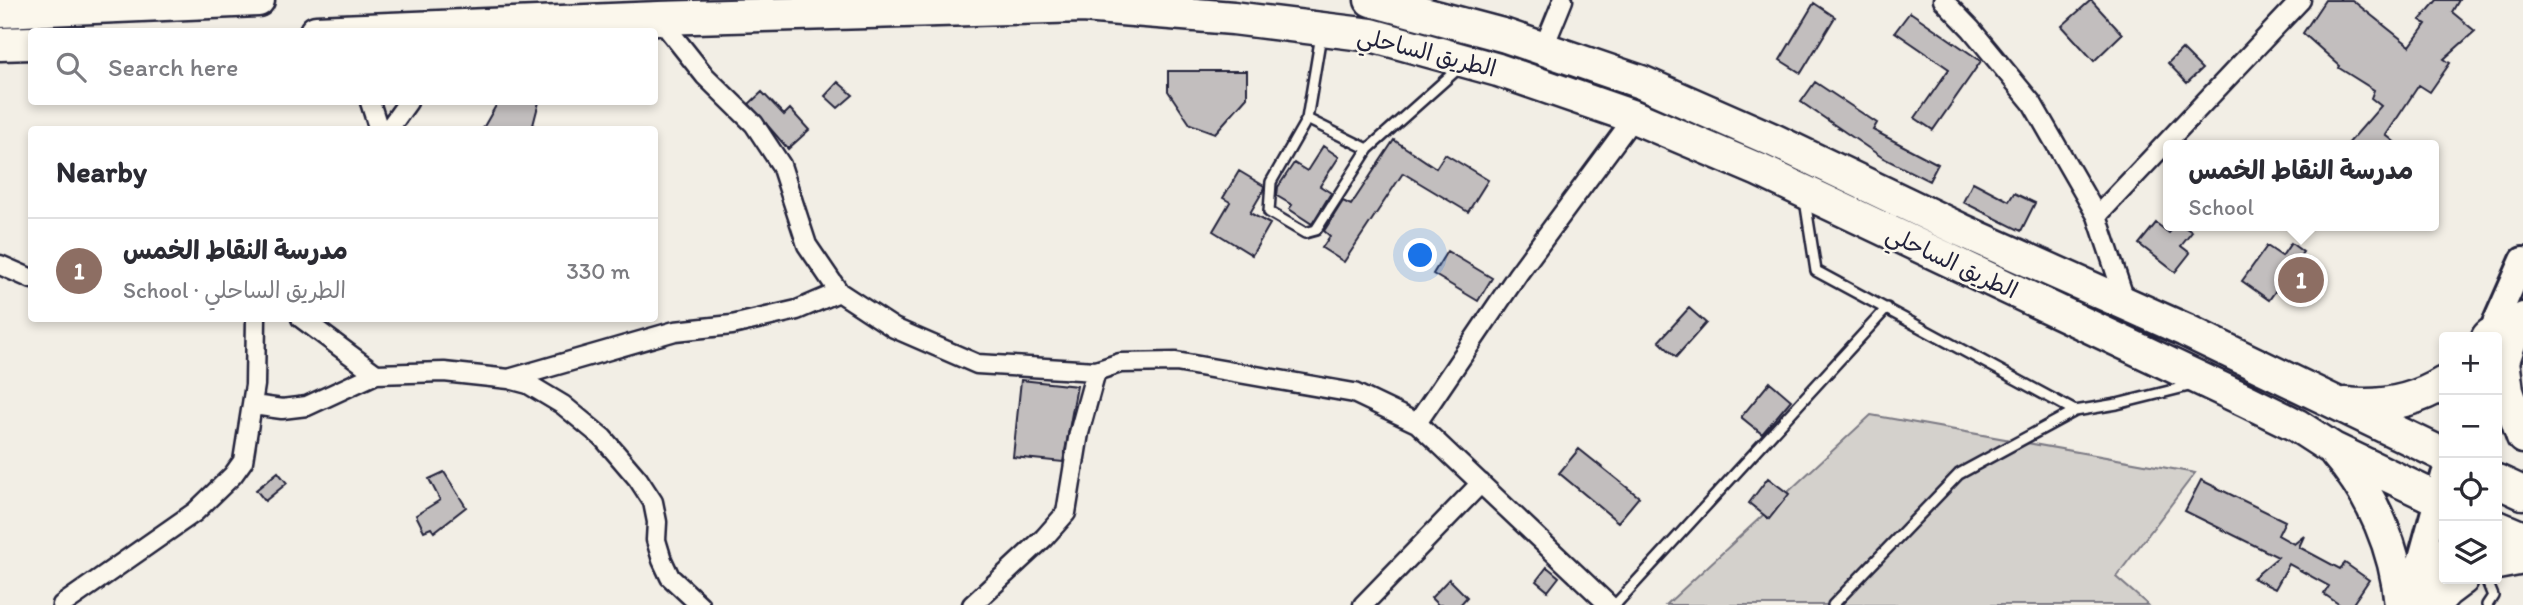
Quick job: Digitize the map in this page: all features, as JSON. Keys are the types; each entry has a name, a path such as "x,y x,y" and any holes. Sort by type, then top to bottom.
{"highway":[{"path":"0,11 258,0"},
{"name":"الطريق الساحلي","path":"1371,0 1506,36 1641,82 1773,140 1961,230 2185,331 2439,453"},
{"name":"الطريق الساحلي","path":"477,28 659,18 1083,6 1233,18 1371,35 1498,70 1634,117 1804,192 2296,425 2333,449 2439,491"},
{"path":"0,44 28,43"},
{"path":"2502,383 2523,437"},
{"path":"2320,397 2347,404 2375,406 2403,401 2439,386"},
{"path":"2333,449 2354,473 2376,513 2407,604"},
{"path":"2502,483 2523,493"},
{"path":"2502,529 2523,538"},
{"path":"2502,562 2523,558"},
{"path":"2433,605 2456,584"}],"street":[{"path":"1543,49 1563,0"},
{"path":"1943,0 1971,29 2032,103 2097,216 2127,306"},
{"path":"2169,140 2301,0"},
{"path":"659,18 705,76 754,124 781,165 807,245 839,292 894,328 977,365 1096,371 1120,363 1176,362 1354,393 1417,423 1609,605"},
{"path":"371,105 378,126"},
{"path":"391,126 406,105"},
{"path":"1417,423 1518,274 1634,117"},
{"path":"2097,216 2163,146"},
{"path":"2491,332 2523,260"},
{"path":"0,265 28,277"},
{"path":"509,379 675,331 732,325 797,310 839,292"},
{"path":"2502,374 2523,316"},
{"path":"62,605 195,512 233,475 243,461 253,405 256,322"},
{"path":"306,322 376,374"},
{"path":"972,605 1044,538 1066,513 1079,433 1096,371"},
{"path":"253,405 282,409 307,406 376,374 444,372 509,379 528,384 547,393 603,438 623,459 653,502 656,540 670,577 701,605"},
{"path":"1363,605 1481,483"},
{"path":"2407,604 2439,499"},
{"path":"2407,604 2439,556"}],"lane":[{"path":"1322,29 1307,119 1270,182 1269,212 1305,233 1316,230 1368,149 1467,61"},
{"path":"1307,119 1368,149"},
{"path":"1804,192 1816,271 2075,411"},
{"path":"1615,605 1887,308"},
{"path":"1833,605 1959,474 2075,411 2205,382"},
{"path":"2487,605 2493,596 2488,584"}],"shaded area":[{"path":"1871,415 2195,473 2116,577 2148,605 1666,605"}],"building":[{"path":"2091,0 2122,34 2094,61 2062,26"},
{"path":"2325,0 2352,0 2410,46 2426,24 2420,20 2437,0 2459,0 2452,12 2475,31 2444,59 2450,63 2430,92 2419,85 2386,135 2392,140 2351,140 2381,106 2371,98 2374,90 2339,68 2340,66 2303,33"},
{"path":"1814,3 1835,17 1801,73 1780,60"},
{"path":"1910,12 1981,61 1933,130 1915,118 1949,69 1895,32"},
{"path":"2182,49 2202,69 2187,83 2168,63"},
{"path":"1168,71 1247,71 1247,97 1215,133 1190,124 1168,91"},
{"path":"838,82 853,95 838,108 825,96"},
{"path":"1815,82 1877,123 1873,130 1938,164 1929,181 1883,158 1801,102"},
{"path":"762,92 784,115 790,109 809,130 788,149 749,104"},
{"path":"496,105 538,105 533,126 484,126"},
{"path":"1394,140 1436,168 1445,154 1488,180 1468,212 1403,173 1344,262 1322,248 1330,236 1324,231 1343,201 1351,205"},
{"path":"1323,146 1339,157 1320,186 1331,193 1312,224 1289,209 1292,205 1277,196 1278,187 1294,163 1307,171"},
{"path":"1239,171 1264,186 1250,213 1270,224 1252,255 1213,231 1230,202 1223,198"},
{"path":"1973,182 2009,201 2014,193 2035,203 2021,231 1963,202"},
{"path":"2156,223 2169,233 2192,232 2181,246 2190,253 2175,272 2139,244"},
{"path":"2291,243 2303,252 2269,300 2242,281 2267,246 2282,256"},
{"path":"1447,251 1492,278 1478,301 1433,274"},
{"path":"1689,308 1706,323 1676,357 1659,341"},
{"path":"1021,380 1077,386 1063,462 1013,457"},
{"path":"1770,382 1791,400 1762,434 1741,417"},
{"path":"1579,449 1639,497 1618,522 1559,473"},
{"path":"278,472 287,483 265,501 256,490"},
{"path":"444,472 466,507 434,532 431,528 424,531 416,515 440,500 429,479"},
{"path":"1768,478 1789,494 1769,519 1749,503"},
{"path":"2201,480 2285,521 2278,535 2294,544 2304,536 2299,547 2340,569 2345,563 2369,580 2352,605 2340,605 2324,594 2329,586 2289,564 2275,589 2253,578 2278,557 2185,511"},
{"path":"1547,567 1559,577 1548,591 1536,581"},
{"path":"1449,579 1467,597 1460,605 1438,605 1431,598"}],"place":[{"name":"مدرسة النقاط الخمس","path":"2301,280"}]}
